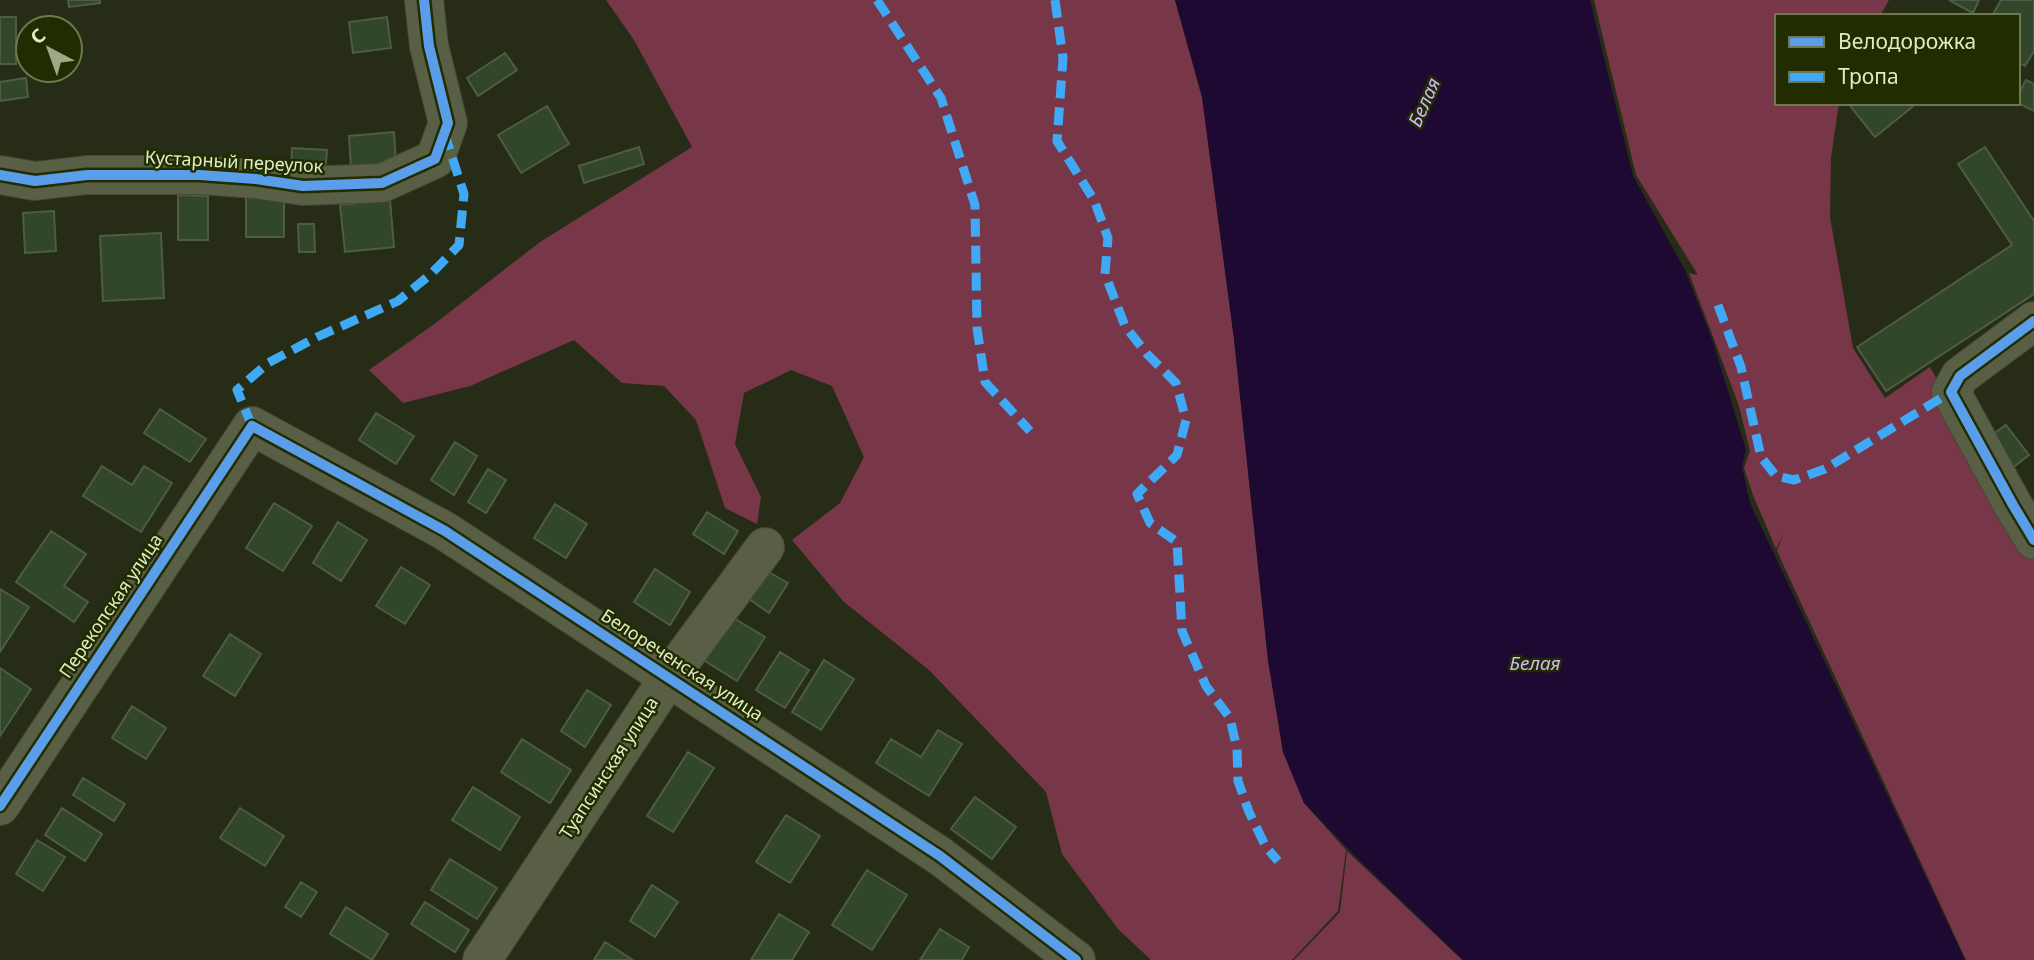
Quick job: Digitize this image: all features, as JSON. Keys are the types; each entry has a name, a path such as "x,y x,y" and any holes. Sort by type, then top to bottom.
{"street":[{"name":"Кустарный переулок","path":"0,175 35,181 87,175 136,174 245,178 303,186 382,183 435,159 448,123 429,47 424,0"},
{"path":"2034,321 1960,376 1951,392 2034,540"},
{"name":"Белореченская улица","path":"252,426 445,531 940,856 1076,960"},
{"name":"Перекопская улица","path":"0,806 252,426"},
{"name":"Туапсинская улица","path":"482,960 669,677 765,547"}],"shaded area":[{"path":"606,0 1175,0 1202,97 1234,339 1268,660 1283,752 1304,803 1346,850 1338,911 1292,960 1151,960 1118,929 1062,854 1046,792 929,670 844,602 792,540 840,503 864,457 832,386 791,370 744,393 735,444 761,497 757,524 725,508 696,420 664,386 622,383 574,340 470,386 403,403 369,370 433,325 540,242 692,147 634,40"},
{"path":"1594,0 1889,0 1881,14 1775,14 1775,105 1839,105 1831,158 1830,217 1853,348 1885,398 1930,367 2034,554 2034,960 1966,960 1777,551 1783,534 1776,549 1753,495 1744,468 1750,451 1739,406 1689,273 1698,275 1636,175"},
{"path":"1347,851 1462,960 1294,960 1340,912"}],"water":[{"name":"Белая","path":"1175,0 1590,0 1633,176 1685,270 1713,342 1746,450 1742,467 1750,503 1965,960 1463,960 1304,803 1283,752 1268,660 1234,339 1202,97"}],"building":[{"path":"68,0 100,0 100,3 69,7"},
{"path":"1949,0 1979,0 1973,13"},
{"path":"2001,0 2034,0 2034,51 2025,66 2020,63 2020,14 1993,14"},
{"path":"0,17 14,17 14,64 0,64"},
{"path":"387,17 391,48 353,53 349,22"},
{"path":"505,53 517,70 478,96 467,78"},
{"path":"14,80 14,84 27,84 28,97 0,101 0,82"},
{"path":"2026,80 2034,84 2034,111 2020,104 2020,91"},
{"path":"1850,105 1915,105 1875,137"},
{"path":"547,106 569,144 521,173 498,135"},
{"path":"394,132 396,165 351,168 349,136"},
{"path":"639,147 644,164 584,183 579,166"},
{"path":"1985,147 2034,221 2034,294 1886,391 1857,347 2012,245 1958,164"},
{"path":"292,148 327,150 325,174 291,171"},
{"path":"178,195 208,196 208,240 178,240"},
{"path":"246,195 284,195 284,237 246,237"},
{"path":"390,200 394,247 345,252 340,205"},
{"path":"54,211 56,251 25,253 23,213"},
{"path":"298,224 314,224 315,252 299,252"},
{"path":"161,233 164,298 103,301 100,236"},
{"path":"160,409 206,439 190,462 144,433"},
{"path":"376,413 414,436 396,464 359,440"},
{"path":"2006,425 2029,455 2011,469 1988,438"},
{"path":"455,442 477,456 454,495 431,480"},
{"path":"102,466 132,485 144,466 172,483 141,532 83,496"},
{"path":"488,469 506,480 486,513 468,502"},
{"path":"274,503 312,526 283,571 246,548"},
{"path":"555,504 587,524 566,558 534,538"},
{"path":"707,512 738,531 724,554 693,534"},
{"path":"338,522 367,540 341,581 313,563"},
{"path":"51,531 86,554 64,586 88,602 74,622 16,582"},
{"path":"401,567 430,585 405,624 376,606"},
{"path":"655,569 690,592 670,625 634,602"},
{"path":"767,571 788,583 769,613 749,599"},
{"path":"0,589 29,607 0,652"},
{"path":"732,617 765,637 737,681 705,661"},
{"path":"230,634 261,654 235,696 203,676"},
{"path":"780,652 809,670 785,708 756,690"},
{"path":"824,660 854,679 821,730 792,712"},
{"path":"0,668 31,689 0,736"},
{"path":"587,690 611,705 585,747 561,731"},
{"path":"132,706 166,728 146,759 112,738"},
{"path":"938,730 962,744 929,796 876,763 891,739 921,757"},
{"path":"522,739 571,770 550,803 501,772"},
{"path":"688,752 714,768 673,832 647,816"},
{"path":"83,778 125,804 114,821 73,795"},
{"path":"473,787 520,817 500,850 452,820"},
{"path":"975,797 1016,827 992,859 951,829"},
{"path":"62,808 102,834 85,861 45,835"},
{"path":"240,808 284,836 265,866 220,838"},
{"path":"786,815 820,836 790,883 756,862"},
{"path":"37,840 65,857 43,891 16,874"},
{"path":"450,859 497,888 477,919 431,890"},
{"path":"867,870 907,895 872,950 832,925"},
{"path":"301,882 317,892 301,917 285,907"},
{"path":"652,885 678,902 655,937 630,921"},
{"path":"425,902 469,930 455,952 411,924"},
{"path":"346,907 388,934 372,960 330,934"},
{"path":"779,914 809,932 792,960 751,960"},
{"path":"940,929 969,947 962,960 920,960"},
{"path":"605,942 633,960 594,960"}],"marked path":[{"path":"877,0 941,98 975,205 977,328 985,382 1030,431"},
{"path":"1055,0 1063,58 1057,141 1094,200 1108,238 1105,274 1125,326 1147,354 1176,383 1186,420 1177,455 1137,494 1150,523 1177,542 1182,631 1206,686 1230,718 1237,749 1238,781 1266,847 1278,861"},
{"path":"252,426 237,390 268,363 317,337 398,301 431,274 459,245 464,194 445,135"},
{"path":"1718,305 1741,367 1761,457 1776,476 1794,480 1825,469 1951,392"}],"cycle path":[{"path":"0,175 35,181 87,175 200,175 303,186 382,183 435,159 448,123 429,46 424,0"},
{"path":"2034,321 1960,376 1951,392 2034,540"},
{"path":"0,806 252,426 445,531 940,856 1076,960"}]}
